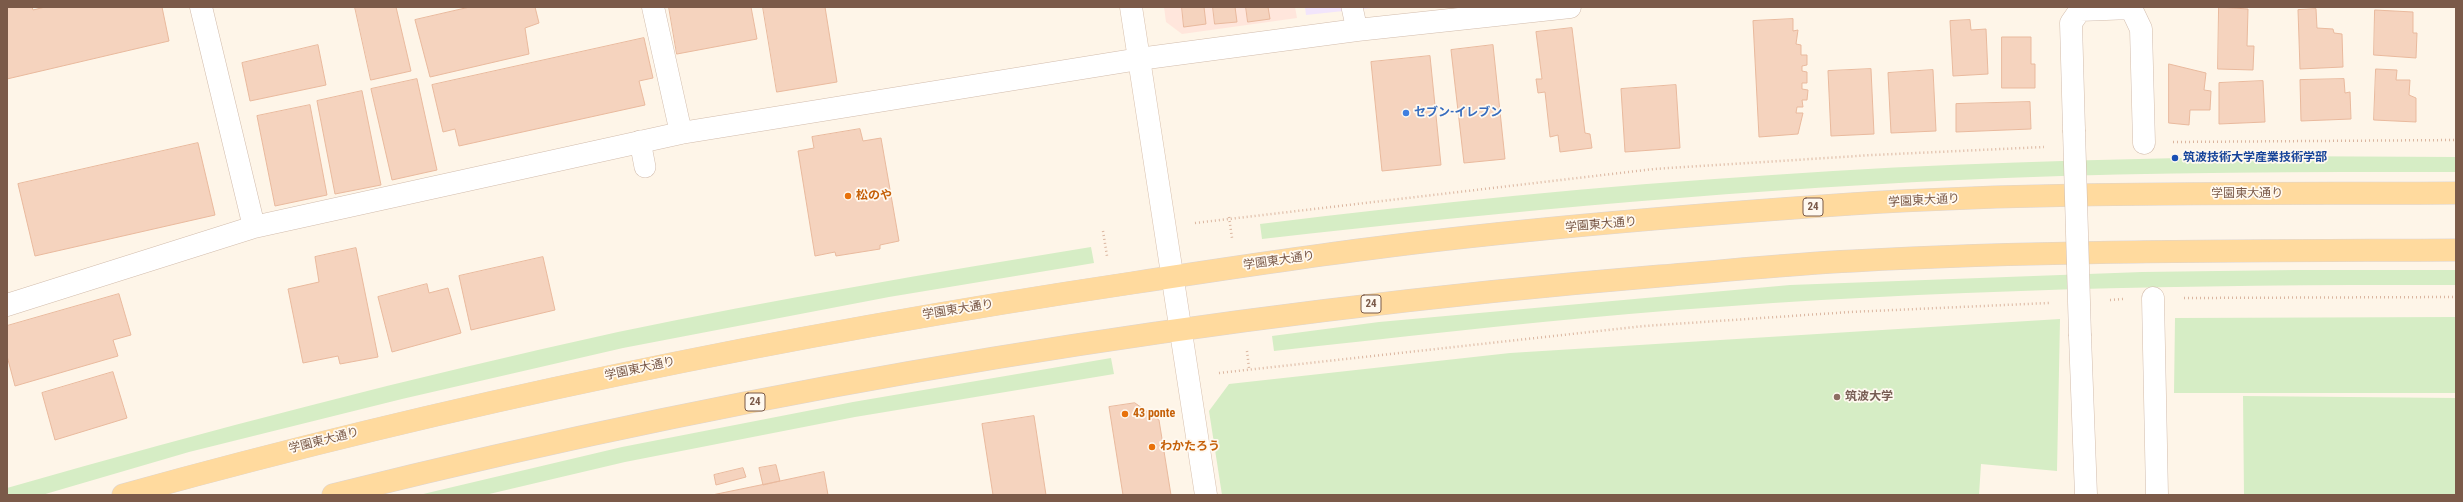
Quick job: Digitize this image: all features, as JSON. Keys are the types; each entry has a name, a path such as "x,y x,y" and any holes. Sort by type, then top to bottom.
{"main road":[{"name":"学園東大通り","path":"122,495 367,430 672,362 913,318 1173,277 1373,248 1599,225 1853,204 2058,195 2456,193"},
{"name":"24","path":"333,495 675,416 919,371 1181,329 1383,302 1569,284 1848,261 2058,252 2456,250"}],"street":[{"path":"201,7 254,227"},
{"path":"653,7 681,133"},
{"path":"1131,7 1206,495"},
{"path":"7,305 254,227 681,133 1139,59 1357,30 1570,7"},
{"path":"2086,495 2071,23 2080,10 2131,8 2141,29 2144,143"},
{"path":"2153,298 2157,495"}],"lane":[{"path":"1352,7 1357,30"},
{"path":"640,141 645,166"}],"path":[{"path":"2144,143 2456,140"},
{"path":"1193,223 1229,217 1654,169 1873,155 2051,146"},
{"path":"1229,217 1232,242"},
{"path":"1103,231 1108,258"},
{"path":"2105,300 2153,298 2456,297"},
{"path":"1219,373 1249,368 1644,326 1850,312 2056,303"},
{"path":"1246,344 1249,368"}],"shaded area":[{"path":"1164,7 1295,7 1297,18 1182,34 1166,22"},
{"path":"1305,7 1381,7 1306,15"}],"green space":[{"path":"2261,156 2456,157 2456,172 2174,173 1912,182 1726,194 1540,210 1262,239 1260,224 1515,196 1643,184 1772,175 1955,165"},
{"path":"1091,247 1094,263 889,297 623,348 402,399 189,452 42,495 7,495 7,488 159,445 311,405 541,349 618,332 795,297"},
{"path":"2456,270 2456,285 2146,287 1835,299 1585,318 1274,351 1272,336 1379,322 1790,285 2142,272"},
{"path":"2456,317 2456,393 2174,393 2175,318"},
{"name":"筑波大学","path":"2060,319 2057,471 1981,464 1979,495 1222,495 1209,411 1229,384 1510,353"},
{"path":"1111,358 1114,374 855,417 625,462 485,495 419,495 622,447 853,402"},
{"path":"2243,396 2456,398 2456,495 2244,495"}],"building":[{"path":"7,7 32,7 33,10 45,7 162,7 169,41 7,79"},
{"path":"355,7 396,7 411,71 371,80"},
{"path":"470,7 535,7 539,23 525,28 529,54 430,77 415,20"},
{"path":"669,7 751,7 757,39 677,54"},
{"path":"763,7 825,7 837,82 777,92"},
{"path":"1182,7 1204,7 1206,24 1184,27"},
{"path":"1213,7 1235,7 1237,22 1215,24"},
{"path":"1246,7 1268,7 1270,19 1248,22"},
{"path":"2219,7 2248,9 2247,46 2254,46 2253,70 2218,69"},
{"path":"2316,9 2317,28 2333,29 2334,33 2342,34 2343,67 2300,69 2298,10"},
{"path":"2375,10 2413,12 2413,33 2417,33 2416,58 2374,55"},
{"path":"1793,19 1793,31 1798,30 1796,44 1801,45 1801,55 1807,55 1807,65 1802,66 1802,71 1807,72 1807,83 1802,83 1802,89 1808,90 1807,100 1802,100 1803,107 1797,107 1796,113 1803,113 1798,134 1759,137 1753,21"},
{"path":"1970,20 1971,30 1986,29 1988,74 1953,76 1950,21"},
{"path":"1572,28 1585,133 1590,134 1592,148 1560,152 1558,135 1550,137 1545,92 1538,93 1536,79 1542,79 1536,32"},
{"path":"2002,37 2031,37 2031,64 2035,64 2035,88 2002,88"},
{"path":"644,38 653,78 639,81 645,105 459,146 455,129 443,132 432,85"},
{"path":"318,45 326,85 250,101 242,63"},
{"path":"1493,45 1505,159 1464,163 1451,50"},
{"name":"セブン-イレブン","path":"1430,56 1441,165 1382,171 1371,62"},
{"path":"2169,64 2206,73 2204,90 2211,91 2210,110 2190,110 2189,125 2169,123"},
{"path":"1871,69 1874,134 1831,136 1828,71"},
{"path":"2376,69 2397,70 2396,80 2410,80 2409,95 2416,98 2416,122 2374,120"},
{"path":"1933,70 1936,131 1891,133 1888,73"},
{"path":"417,79 437,170 392,180 371,89"},
{"path":"2344,79 2345,93 2350,92 2351,119 2301,121 2300,80"},
{"path":"2263,81 2265,122 2219,124 2219,83"},
{"path":"1676,85 1680,148 1625,152 1621,89"},
{"path":"362,91 381,185 335,194 317,101"},
{"path":"2030,102 2031,129 1956,132 1956,104"},
{"path":"310,105 327,195 275,206 257,116"},
{"name":"松のや","path":"860,129 863,141 881,138 899,241 880,245 880,249 836,256 835,252 815,256 798,151 814,148 812,137"},
{"path":"198,143 215,215 35,256 18,184"},
{"path":"356,248 378,357 340,364 338,356 303,363 288,289 319,282 315,257"},
{"path":"543,257 555,310 471,330 459,276"},
{"path":"427,284 429,293 448,288 461,333 392,352 378,297"},
{"path":"119,294 131,335 113,340 118,356 15,386 7,356 7,326"},
{"path":"113,372 127,418 55,440 42,393"},
{"path":"1135,403 1159,420 1171,495 1123,495 1109,407"},
{"path":"1034,416 1046,495 993,495 982,424"},
{"path":"776,465 780,481 763,485 759,468"},
{"path":"743,468 746,477 716,485 714,475"},
{"path":"824,472 828,495 712,495 780,481"}],"place":[{"name":"セブン-イレブン","path":"1406,113"},
{"name":"筑波技術大学産業技術学部","path":"2175,158"},
{"name":"松のや","path":"848,196"},
{"name":"筑波大学","path":"1837,397"},
{"name":"43 ponte","path":"1125,414"},
{"name":"わかたろう","path":"1152,447"}]}
